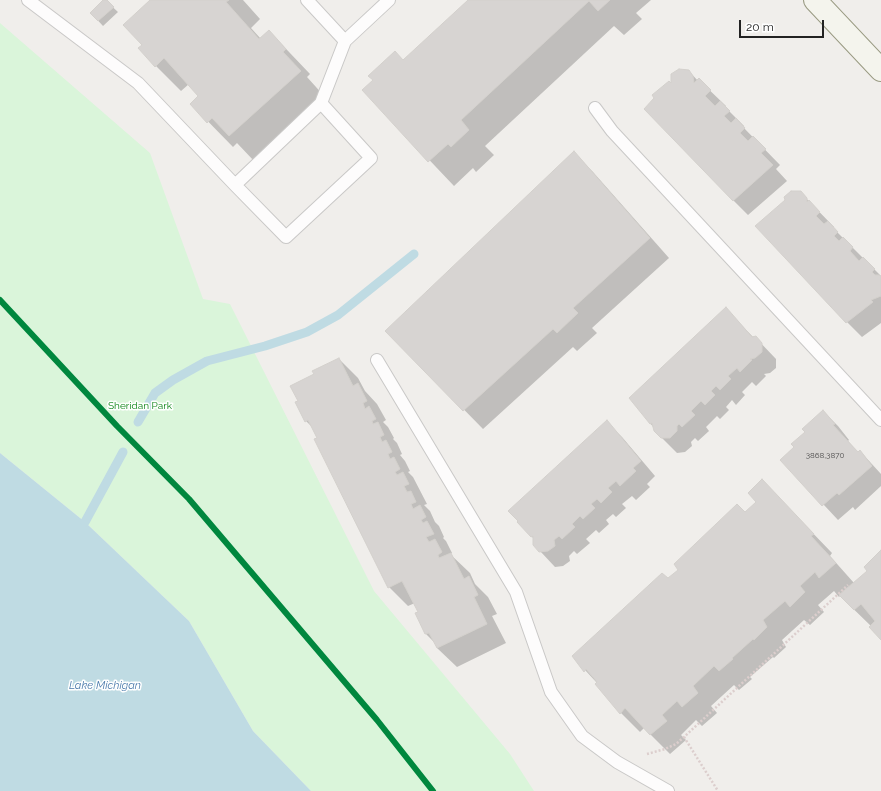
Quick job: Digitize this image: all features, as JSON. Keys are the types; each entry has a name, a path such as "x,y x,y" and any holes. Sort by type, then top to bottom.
{"main road":[{"path":"815,0 881,70"}],"lane":[{"path":"28,0 138,83 286,237 371,158 321,103"},
{"path":"307,0 346,41"},
{"path":"235,185 321,103 346,41 389,0"},
{"path":"595,108 617,136 881,420"},
{"path":"377,360 516,592 551,692 582,736 617,762 668,791"}],"path":[{"path":"617,762 665,749 676,744 848,585"},
{"path":"684,737 718,791"}],"green space":[{"name":"Sheridan Park","path":"0,23 150,153 203,299 230,304 374,591 510,754 534,791 311,791 253,731 189,621 85,522 0,453"}],"water":[{"name":"Lake Michigan","path":"0,453 85,522 189,621 253,731 311,791 0,791"}],"building":[{"path":"103,0 107,0 114,7 98,21 90,13"},
{"path":"150,0 229,0 226,2 259,39 269,30 286,49 283,52 301,71 229,136 212,118 207,123 190,104 198,96 164,58 155,67 138,48 142,45 123,25"},
{"path":"468,0 610,0 598,11 589,1 461,120 469,130 451,147 448,144 428,162 362,90 373,80 368,76 395,51 403,60"},
{"path":"679,69 689,70 693,76 694,83 699,78 711,90 705,96 715,106 720,101 730,111 724,116 731,123 736,118 745,128 740,133 748,141 753,136 766,149 761,153 773,165 733,201 644,109 654,98 652,95 669,81 671,83 671,74"},
{"path":"574,151 650,238 573,308 578,313 557,333 553,329 463,411 385,331"},
{"path":"791,191 801,191 807,198 807,202 809,200 820,212 816,216 824,224 828,221 838,232 834,236 839,241 843,237 853,247 850,251 859,261 863,257 875,269 872,272 875,275 881,276 881,296 871,300 873,302 846,323 755,226 785,200 784,197"},
{"path":"726,307 752,337 756,336 762,343 762,352 755,358 750,359 752,360 740,372 737,368 728,376 731,379 720,390 716,386 711,391 715,395 705,405 701,401 691,411 695,415 682,427 679,424 677,426 677,431 670,438 661,438 654,431 652,423 650,424 629,398"},
{"path":"339,358 353,386 358,383 367,401 363,403 365,409 369,406 376,419 372,421 373,424 378,422 384,435 380,437 382,442 386,440 392,452 388,454 390,459 394,457 400,469 395,472 397,475 403,472 409,484 404,486 407,492 411,491 416,502 411,504 413,509 420,505 426,517 421,520 423,523 427,521 434,534 426,537 429,542 435,539 442,552 438,555 439,558 451,553 464,579 469,576 478,595 474,597 487,624 437,648 429,633 425,634 415,613 418,612 402,581 388,588 314,439 317,438 308,420 305,422 295,402 298,401 290,386 314,374 312,371"},
{"path":"823,410 835,424 833,425 858,452 860,450 872,466 839,495 837,493 822,506 780,460 794,447 791,444 805,432 802,429"},
{"path":"607,420 641,461 633,468 636,471 620,486 616,481 608,488 612,492 601,503 597,499 591,504 595,508 583,519 580,516 572,524 575,527 562,539 559,536 554,540 555,546 548,551 539,552 533,545 533,536 531,537 508,511"},
{"path":"762,479 814,534 811,536 836,563 819,578 815,572 800,586 805,592 790,607 785,601 763,620 767,627 719,671 714,666 693,686 698,693 682,707 677,701 662,715 667,721 650,735 625,708 620,714 595,684 597,682 586,669 584,672 572,656 662,573 668,578 678,570 674,564 737,504 745,512 756,502 748,493"},
{"path":"881,550 881,640 869,627 875,621 861,604 854,610 839,595 867,571 864,567"}],"waterway":[{"path":"138,422 155,393 173,380 207,361 265,346 307,332 338,315 414,254"},
{"path":"85,522 123,452"}],"cycle path":[{"path":"0,300 117,426 189,499 377,720 433,791"}]}
